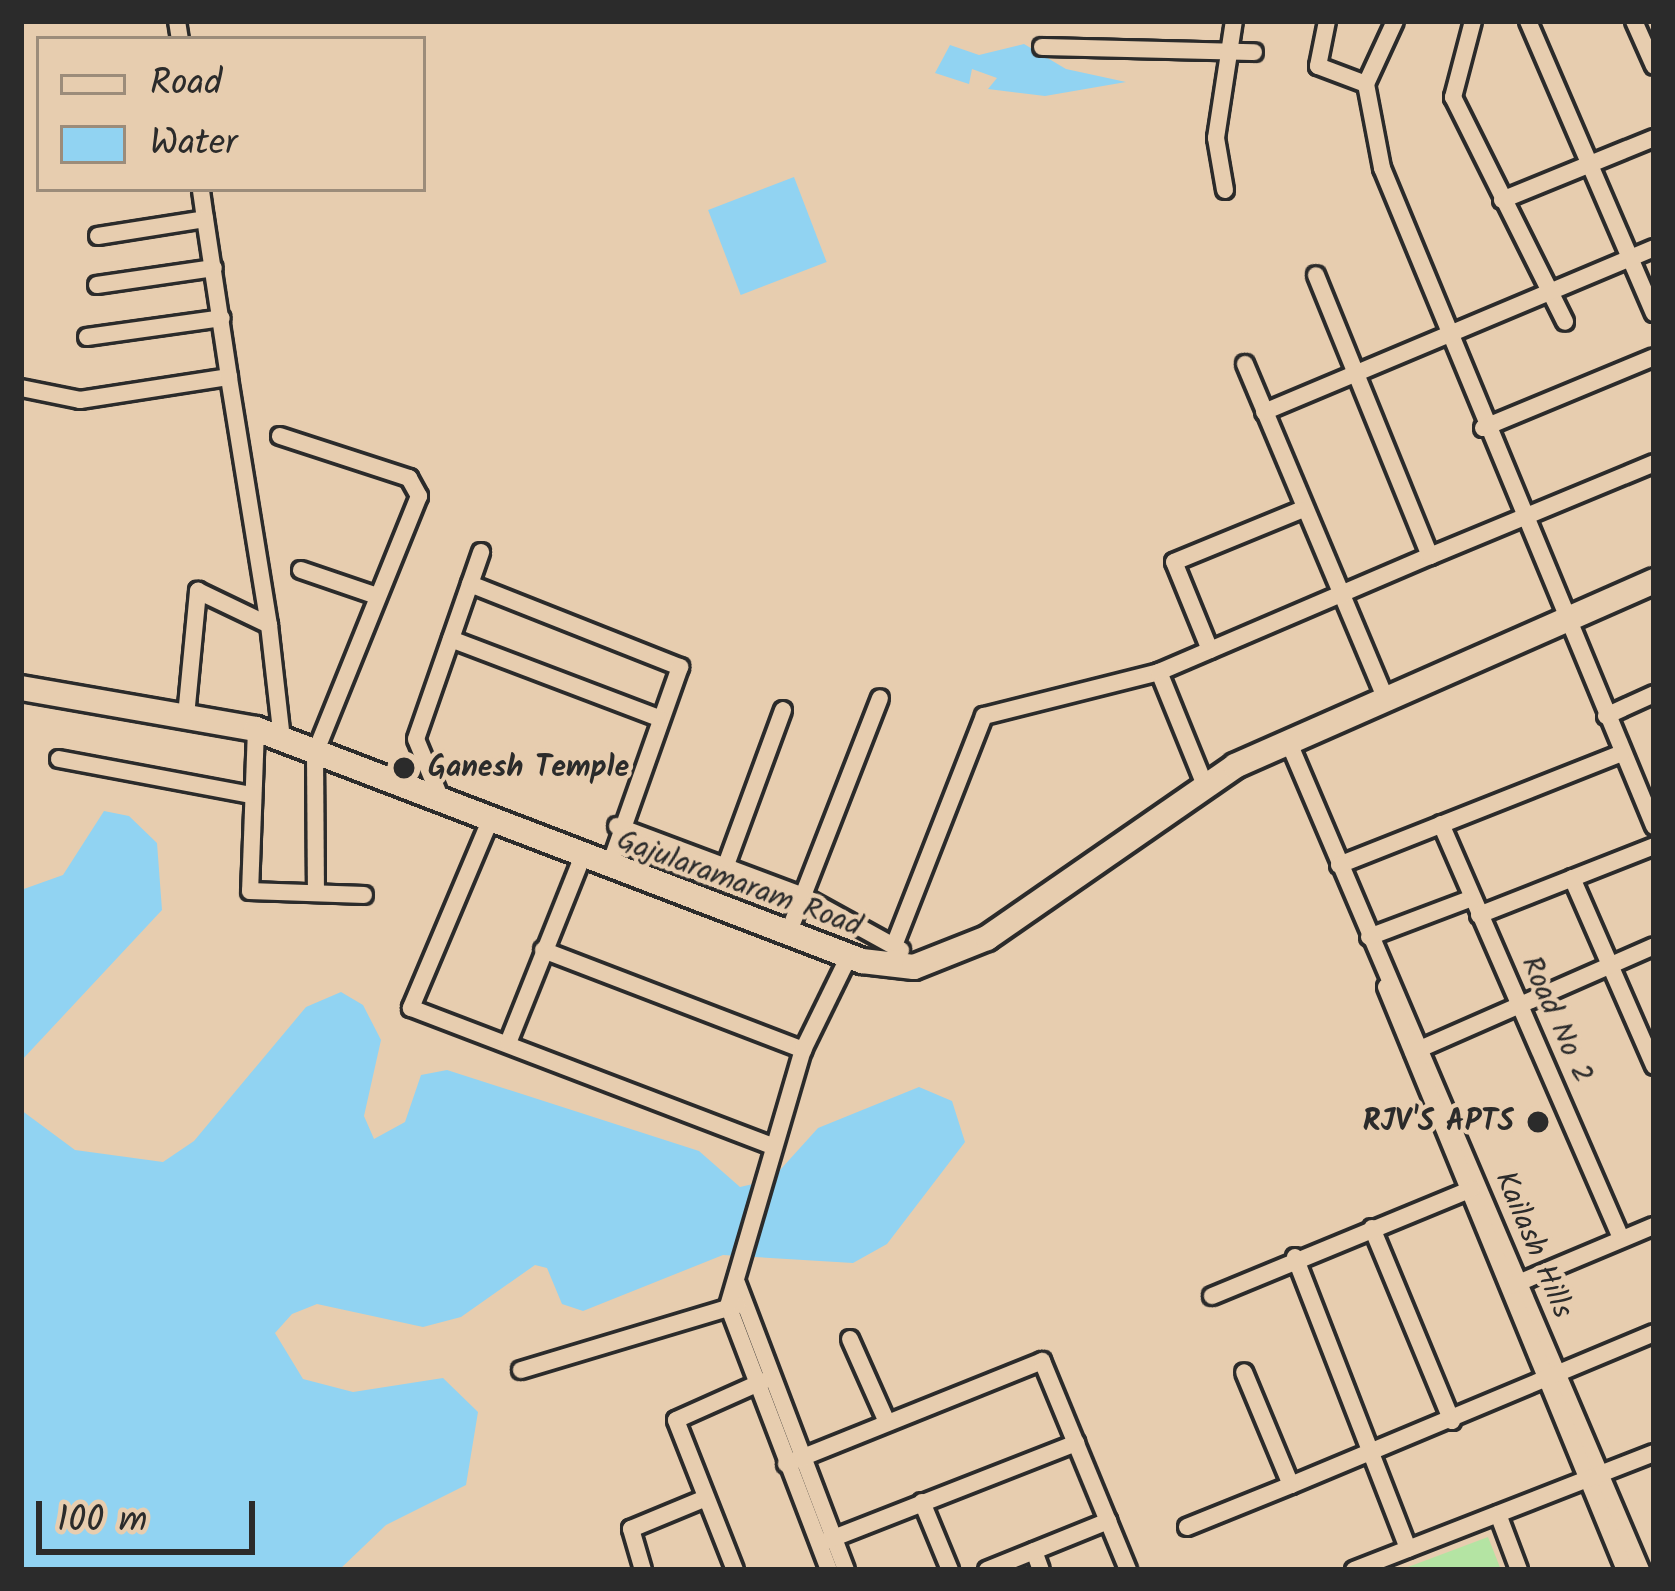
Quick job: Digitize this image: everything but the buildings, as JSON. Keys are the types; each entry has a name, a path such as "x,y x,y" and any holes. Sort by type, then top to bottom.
{"main road":[{"path":"914,967 988,938 1204,783 1384,695 1654,581"},
{"name":"Gajularamaram Road","path":"21,688 256,729 489,823 788,934 849,956 914,967"}],"street":[{"path":"1225,190 1216,138 1234,21"},
{"path":"1327,21 1318,66 1366,84"},
{"path":"1395,21 1366,84 1382,168 1564,622 1622,753 1650,795 1654,826"},
{"path":"1473,21 1453,97 1544,294 1564,322"},
{"path":"1528,21 1594,160 1654,313"},
{"path":"1634,21 1654,66"},
{"path":"1042,46 1254,52"},
{"path":"1502,200 1654,137"},
{"path":"201,192 281,739"},
{"path":"98,236 205,219"},
{"path":"1264,412 1445,331 1654,248"},
{"path":"97,285 214,268"},
{"path":"1316,275 1430,556"},
{"path":"87,337 222,318"},
{"path":"1483,428 1654,357"},
{"path":"1245,364 1301,510 1384,695"},
{"path":"21,388 80,400 230,377"},
{"path":"280,436 417,485 315,753 316,893"},
{"path":"895,944 977,723 1160,672 1654,463"},
{"path":"1210,650 1174,562 1301,510"},
{"path":"443,805 416,739 481,552"},
{"path":"301,570 377,596"},
{"path":"470,584 680,668 617,826 609,868"},
{"path":"186,716 198,591 268,625"},
{"path":"451,639 659,718"},
{"path":"1160,672 1204,783"},
{"path":"1606,716 1654,694"},
{"path":"788,934 880,698"},
{"path":"726,866 783,710"},
{"path":"256,729 250,891 364,895"},
{"name":"Kailash Hills","path":"1289,743 1472,1189 1596,1479 1641,1570"},
{"path":"1339,865 1622,753"},
{"path":"59,759 252,795"},
{"path":"489,823 411,1008 773,1146"},
{"name":"Road No 2","path":"1441,824 1621,1238"},
{"path":"617,826 803,896 895,944 914,967"},
{"path":"1369,937 1572,878 1654,846"},
{"path":"508,1043 582,858"},
{"path":"1572,878 1653,1060"},
{"path":"1416,1050 1654,946"},
{"path":"543,950 803,1050"},
{"path":"846,1570 826,1541 736,1305 741,1262 803,1050 849,956"},
{"path":"1212,1295 1295,1257 1472,1189"},
{"path":"1514,1284 1654,1226"},
{"path":"1372,1228 1452,1421"},
{"path":"1295,1257 1408,1549"},
{"path":"521,1370 736,1305"},
{"path":"1187,1527 1654,1334"},
{"path":"850,1339 887,1422"},
{"path":"795,1460 1042,1361 1128,1570"},
{"path":"1244,1372 1291,1485"},
{"path":"735,1570 676,1420 763,1381"},
{"path":"826,1541 1076,1443"},
{"path":"1354,1570 1654,1453"},
{"path":"1596,1479 1625,1570"},
{"path":"643,1570 632,1529 706,1498"},
{"path":"922,1502 950,1570"},
{"path":"1498,1514 1519,1570"},
{"path":"987,1570 1108,1521"},
{"path":"826,1541 829,1570"},
{"path":"1034,1551 1042,1570"}],"green space":[{"path":"1488,1537 1501,1570 1400,1570"}],"water":[{"path":"1024,44 1066,69 1126,82 1045,96 988,89 997,78 972,69 969,84 935,73 950,45 979,55"},
{"path":"794,177 827,262 741,295 708,210"},
{"path":"104,811 129,816 157,843 162,910 21,1061 21,890 63,875"},
{"path":"341,992 363,1005 381,1040 364,1116 374,1139 405,1122 421,1075 447,1070 699,1151 740,1187 771,1180 818,1128 919,1087 952,1101 965,1142 887,1244 853,1263 723,1255 583,1311 562,1304 547,1268 535,1265 461,1317 423,1327 317,1304 292,1314 275,1333 303,1379 353,1392 443,1378 478,1412 466,1485 386,1525 339,1570 21,1570 21,1110 75,1150 163,1162 194,1141 306,1007"}],"place":[{"name":"Ganesh Temple","path":"404,768"},
{"name":"RJV'S APTS","path":"1538,1122"}]}
